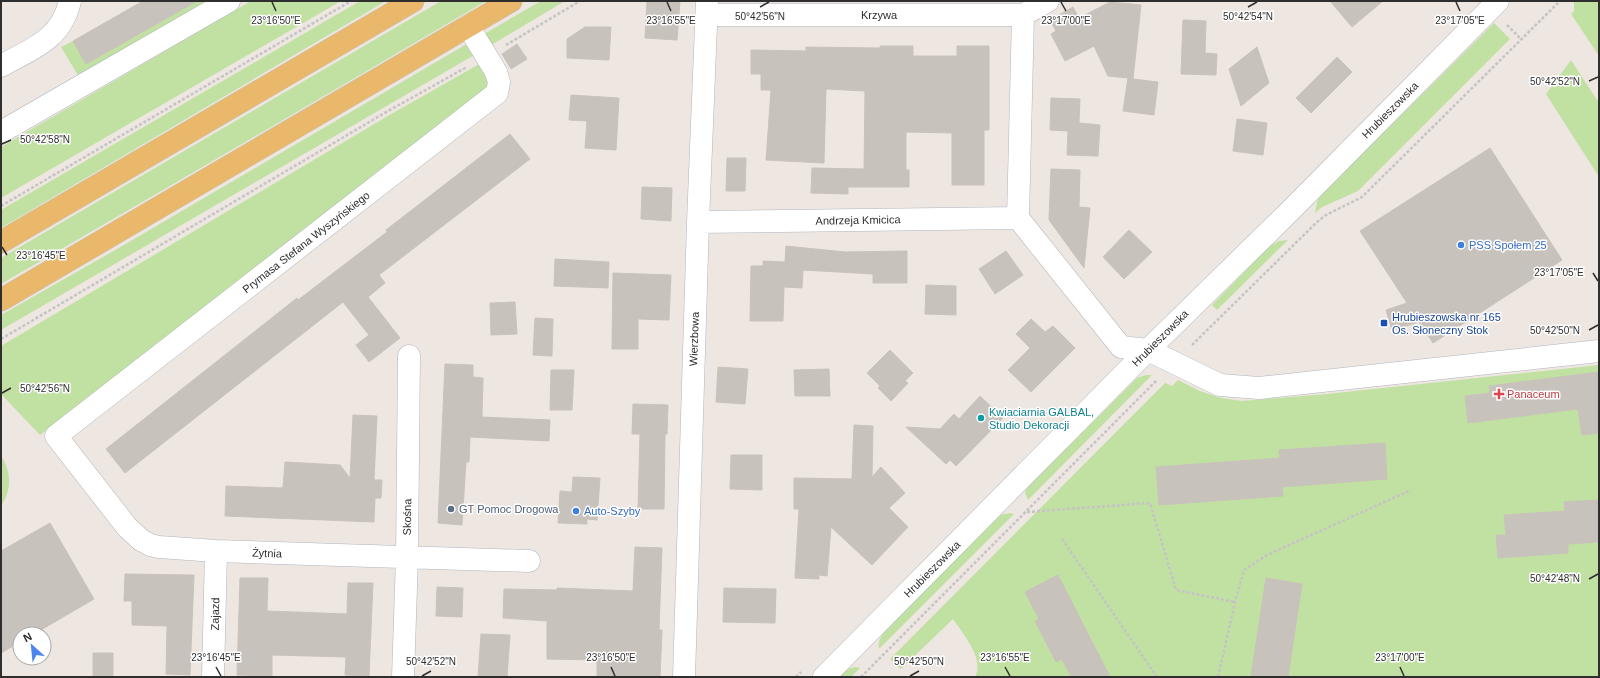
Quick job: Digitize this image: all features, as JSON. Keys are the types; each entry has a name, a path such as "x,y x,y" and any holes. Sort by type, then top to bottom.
{"main road":[{"path":"1,242 413,1"},
{"path":"1,300 511,1"}],"street":[{"path":"1,66 37,46 56,32 68,10 70,1"},
{"path":"1,132 229,1"},
{"name":"Krzywa","path":"707,8 1023,15 1048,1"},
{"name":"Hrubieszowska","path":"824,677 1148,350 1291,210 1498,1"},
{"name":"Wierzbowa","path":"684,677 698,222 707,8"},
{"path":"1023,15 1018,218 1121,347 1148,350 1220,385 1259,388 1599,351"},
{"name":"Prymasa Stefana Wyszyńskiego","path":"56,436 488,101 497,92 500,82 487,56 468,26"},
{"name":"Andrzeja Kmicica","path":"698,222 1018,218"},
{"name":"Skośna","path":"403,677 407,557 409,356"},
{"name":"Żytnia","path":"56,436 127,527 141,540 150,545 216,551 530,561"},
{"name":"Zajazd","path":"213,677 216,551"}],"path":[{"path":"1,206 351,1"},
{"path":"1,339 381,115 487,56 580,1"},
{"path":"861,677 1317,222 1326,215 1362,197 1560,1"},
{"path":"1505,23 1521,39"},
{"path":"1218,677 1244,570 1267,555 1411,490"},
{"path":"1027,512 1150,503 1176,590 1235,602"},
{"path":"1062,539 1157,677"}],"green space":[{"path":"197,1 210,1 79,77 61,47 73,41 86,64"},
{"path":"251,1 341,1 1,198 1,147"},
{"path":"360,1 386,1 1,228 1,210"},
{"path":"441,1 486,1 1,284 1,258"},
{"path":"541,1 565,1 488,47 484,34"},
{"path":"1574,1 1599,1 1599,56 1571,14 1574,11"},
{"path":"1494,23 1510,39 1358,191 1322,207 1315,213 1320,196"},
{"path":"465,45 476,54 1,330 1,315 117,249"},
{"path":"1571,60 1599,103 1599,177 1546,94"},
{"path":"481,63 490,82 484,94 40,435 1,394 1,346 386,117"},
{"path":"1288,240 1217,310 1212,305 1270,246 1279,241"},
{"path":"1599,365 1599,677 975,677 977,662 972,647 953,619 901,669 890,659 1165,383 1172,386 1178,380 1200,391 1221,398 1242,401 1327,394"},
{"path":"1152,375 1028,500 1025,492 1028,487 1137,378"},
{"path":"1,456 7,467 9,480 7,493 2,504 1,502"},
{"path":"1010,513 1014,514 879,649 879,641 887,629 997,517"},
{"path":"850,668 860,668 851,677 838,677"}],"building":[{"path":"143,1 197,1 86,64 73,41"},
{"path":"647,1 680,1 677,40 645,38"},
{"path":"1330,1 1383,1 1352,27"},
{"path":"1110,2 1141,5 1133,79 1158,82 1154,115 1123,111 1128,78 1108,76 1094,46 1065,61 1051,34 1056,31 1050,20 1073,7 1079,18"},
{"path":"1183,20 1206,21 1205,53 1217,54 1216,75 1181,74"},
{"path":"585,27 611,27 609,60 567,58 567,39"},
{"path":"517,44 527,59 511,69 502,54"},
{"path":"880,46 913,46 913,56 957,56 957,46 989,46 989,130 984,130 984,185 952,185 952,133 906,132 906,170 909,170 909,187 848,187 848,194 811,193 812,168 864,169 865,91 826,89 824,163 766,160 771,90 761,90 761,74 751,74 751,50 806,51 806,47 880,48"},
{"path":"1257,47 1269,83 1241,106 1229,69"},
{"path":"1337,57 1352,72 1311,113 1296,98"},
{"path":"571,95 619,98 616,150 585,148 587,121 569,120"},
{"path":"1051,98 1080,99 1079,123 1100,125 1098,156 1067,155 1068,131 1050,130"},
{"path":"1237,119 1267,123 1263,155 1233,151"},
{"path":"510,134 530,159 379,275 385,283 368,297 400,338 369,362 356,345 369,335 343,302 125,473 106,449 297,298 298,300 387,232 386,230"},
{"name":"PSS Społem 25","path":"1490,148 1562,260 1433,343 1419,322 1392,330 1386,310 1407,303 1360,231"},
{"path":"727,158 746,158 745,191 726,191"},
{"path":"1051,169 1080,170 1079,207 1090,208 1084,268 1049,220"},
{"path":"642,187 672,188 671,221 641,219"},
{"path":"1129,230 1152,252 1124,279 1103,257"},
{"path":"786,246 845,252 907,251 907,283 873,283 873,274 803,270 802,288 784,287 783,321 750,321 751,266 763,266 763,261 785,262"},
{"path":"1006,251 1023,275 995,294 979,269"},
{"path":"555,259 609,262 608,288 554,286"},
{"path":"613,273 671,275 669,320 638,319 638,349 612,349"},
{"path":"926,285 956,286 956,315 925,314"},
{"path":"515,302 517,334 491,335 490,303"},
{"path":"535,318 553,319 552,356 533,355"},
{"path":"1031,319 1045,332 1053,326 1075,348 1031,392 1008,370 1030,348 1016,334"},
{"path":"890,350 913,373 905,381 908,383 891,401 878,388 880,386 867,373"},
{"path":"445,364 473,365 473,377 483,378 482,417 550,420 549,441 470,437 469,462 466,462 462,525 438,523"},
{"path":"718,367 748,369 745,404 716,402"},
{"path":"829,369 830,396 795,396 794,370"},
{"path":"551,370 574,370 572,410 550,410"},
{"path":"1599,372 1599,433 1582,435 1578,409 1468,423 1465,396 1490,393 1489,386"},
{"path":"980,396 1003,418 956,466 950,460 946,464 906,427 940,429 954,414 959,419"},
{"path":"633,404 668,405 667,434 665,434 664,509 638,509 640,434 632,434"},
{"path":"353,415 377,416 374,480 382,480 381,498 375,498 374,522 225,516 226,486 283,488 285,462 340,465 350,478"},
{"path":"854,425 873,426 872,477 881,467 905,493 889,508 908,527 872,565 831,527 827,576 819,575 819,579 795,578 799,509 794,509 794,478 852,479"},
{"path":"1385,443 1387,479 1282,487 1283,496 1159,505 1156,467 1280,458 1279,450"},
{"path":"731,455 762,455 762,490 730,489"},
{"path":"573,477 600,478 597,520 587,519 587,524 558,523 560,491 572,492"},
{"path":"1599,500 1599,542 1568,544 1568,553 1498,558 1496,535 1506,535 1504,515 1565,511 1564,502"},
{"path":"50,523 94,599 48,626 12,626 12,647 1,653 1,551"},
{"path":"635,547 662,548 659,630 662,630 660,677 597,677 597,660 547,659 547,621 503,618 504,589 557,590 557,588 633,591"},
{"path":"125,574 194,575 190,675 166,674 167,626 132,625 132,601 124,601"},
{"path":"1058,575 1110,677 1071,677 1062,659 1056,662 1035,621 1039,619 1025,592"},
{"path":"240,578 268,578 267,611 347,614 348,583 373,583 369,676 345,675 346,657 272,655 272,676 237,675"},
{"path":"1266,578 1302,584 1288,677 1251,677"},
{"path":"437,587 463,588 462,617 436,616"},
{"path":"724,588 776,589 775,623 723,622"},
{"path":"481,634 510,635 507,677 478,677"},
{"path":"93,653 113,653 113,677 93,677"}],"place":[{"name":"PSS Społem 25","path":"1461,245"},
{"name":"Hrubieszowska nr 165 Os. Słoneczny Stok","path":"1384,323"},
{"name":"Panaceum","path":"1499,394"},
{"name":"Kwiaciarnia GALBAL, Studio Dekoracji","path":"981,418"},
{"name":"GT Pomoc Drogowa","path":"451,509"},
{"name":"Auto-Szyby","path":"576,511"}]}
